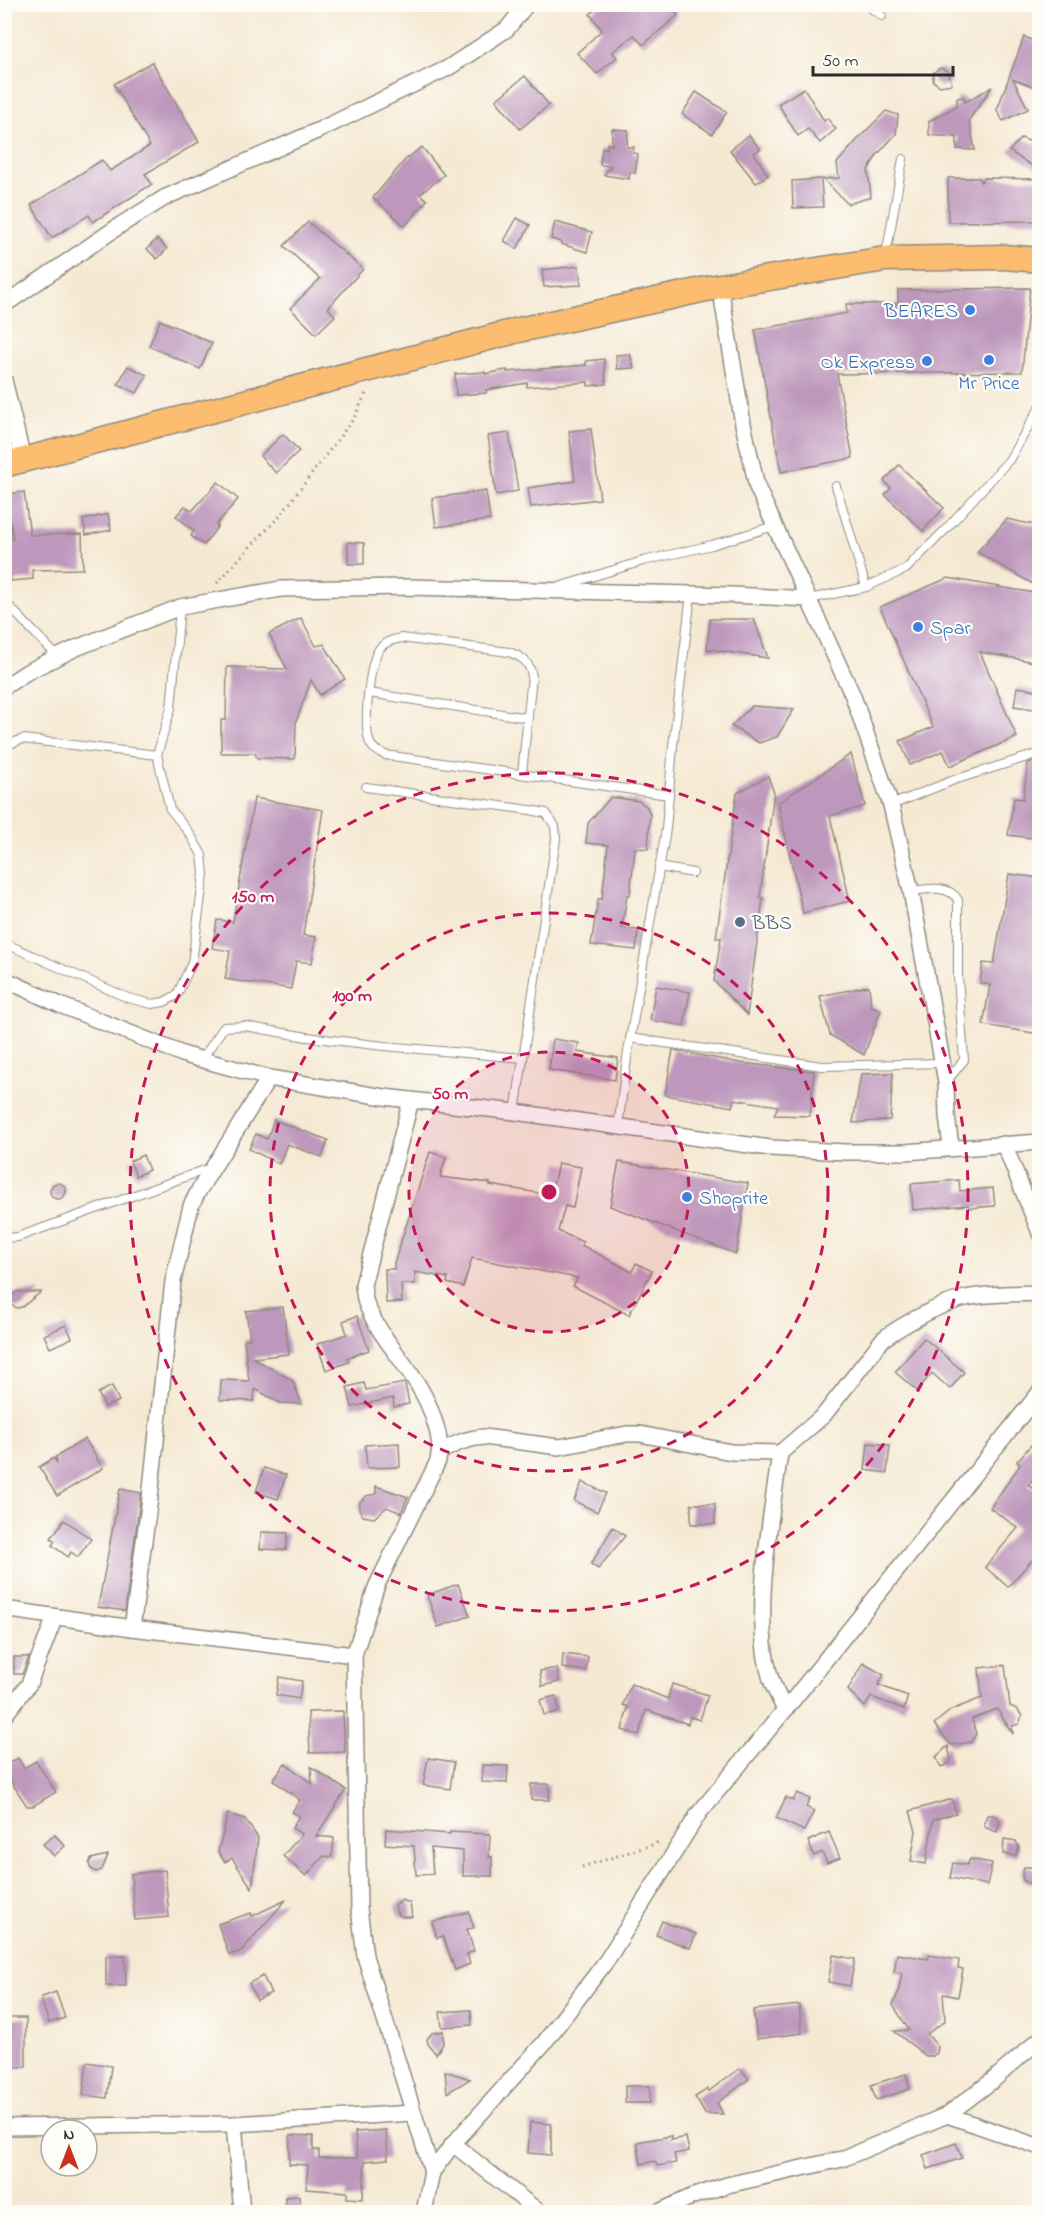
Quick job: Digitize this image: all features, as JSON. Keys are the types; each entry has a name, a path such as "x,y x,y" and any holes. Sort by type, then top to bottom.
{"main road":[{"path":"14,462 519,330 720,286 885,259 1004,257 1040,260"}],"street":[{"path":"4,305 122,224 166,197 319,130 448,68 507,29 527,4"},
{"path":"720,286 743,424 757,487 853,696 891,805 911,891 946,1083 951,1147"},
{"path":"4,380 14,462"},
{"path":"4,687 27,672 97,638 180,607 281,589 407,587 809,599"},
{"path":"4,979 60,1005 185,1055 269,1078 411,1100 515,1112 770,1148 905,1152 1040,1142"},
{"path":"132,1628 150,1498 172,1281 191,1206 212,1167 269,1078"},
{"path":"411,1100 363,1285 365,1302 379,1327 415,1377 430,1405 440,1440 440,1452 438,1461 377,1586 354,1655 358,1908 365,1956 432,2172"},
{"path":"1004,1144 1040,1233"},
{"path":"785,1710 766,1656 764,1622 768,1538 780,1454 824,1415 878,1346 895,1330 960,1299 1040,1293"},
{"path":"424,2212 432,2172 453,2144 544,2043 607,1960 699,1813 785,1710 1040,1392"},
{"path":"440,1452 461,1441 484,1437 559,1447 627,1434 640,1434 731,1452 780,1454"},
{"path":"4,1609 132,1628 354,1655"},
{"path":"4,1716 29,1684 55,1617"},
{"path":"660,2212 691,2197 727,2186 842,2159 890,2141 947,2115 992,2081 1040,2039"},
{"path":"4,2127 234,2124 413,2113"},
{"path":"947,2115 1040,2147"},
{"path":"234,2124 242,2212"},
{"path":"453,2144 539,2212"}],"lane":[{"path":"865,4 882,16"},
{"path":"885,259 903,159"},
{"path":"809,599 866,587 906,569 1009,460 1040,407"},
{"path":"836,486 866,587"},
{"path":"549,591 643,561 711,545 774,526"},
{"path":"618,1127 630,1038 666,829 673,746 691,594"},
{"path":"4,601 57,657"},
{"path":"4,943 128,998 152,1004 164,1002 177,995 192,963 204,873 202,855 190,834 170,809 157,755 171,708 180,607"},
{"path":"522,774 532,676 530,664 522,657 490,649 401,638 388,641 378,649 374,659 369,693 367,724 369,741 373,749 385,755 669,795"},
{"path":"369,693 528,718"},
{"path":"4,746 23,739 157,755"},
{"path":"891,805 954,780 1040,753"},
{"path":"366,787 546,813 555,826 556,839 515,1112"},
{"path":"659,867 693,873"},
{"path":"911,891 949,890 958,900 958,977 964,1060 946,1083"},
{"path":"202,1059 224,1028 245,1026 307,1037 384,1046 523,1058"},
{"path":"630,1038 822,1066 942,1063"},
{"path":"4,1238 18,1237 212,1167"}],"path":[{"path":"202,603 223,576 279,517 354,418 377,367"},
{"path":"582,1867 656,1844 664,1838"}],"building":[{"path":"602,4 669,4 678,15 643,45 634,35 612,52 617,57 597,74 577,53 602,30 590,14"},
{"path":"1024,37 1040,43 1040,89 1013,79 1028,109 1003,121 997,110"},
{"path":"152,62 199,142 145,174 152,184 93,222 89,215 52,238 31,205 102,160 110,171 150,146 114,84"},
{"path":"940,68 948,71 952,84 940,86 933,81 933,73"},
{"path":"525,76 549,105 520,129 496,100"},
{"path":"992,87 969,120 975,150 957,149 957,137 929,135 929,121 957,106 957,98 964,97 965,102"},
{"path":"804,88 824,121 827,118 836,129 820,143 808,129 798,136 778,104"},
{"path":"696,92 727,112 712,134 682,114"},
{"path":"886,111 898,115 896,134 877,155 868,170 871,197 848,204 823,179 839,178 837,163"},
{"path":"612,129 628,130 627,147 634,147 633,153 638,154 635,173 630,172 629,179 604,175 611,166 600,165 602,148 607,149 607,144 612,145"},
{"path":"749,135 760,149 754,153 768,175 756,183 730,150"},
{"path":"1021,138 1040,145 1040,171 1009,151"},
{"path":"422,147 444,175 420,194 427,200 405,226 373,198 405,160"},
{"path":"948,178 980,178 981,182 984,178 1040,179 1040,221 948,222"},
{"path":"821,179 823,207 793,208 792,181"},
{"path":"517,218 530,225 517,249 504,241"},
{"path":"308,222 363,269 328,308 335,316 316,334 290,308 320,279 284,246"},
{"path":"555,222 592,232 587,252 551,239"},
{"path":"157,239 167,249 157,259 147,249"},
{"path":"579,266 581,285 544,287 542,270"},
{"path":"1030,288 1022,372 837,374 853,458 781,472 755,330 847,313 846,304 898,304 898,290"},
{"path":"160,320 212,343 200,369 149,346"},
{"path":"630,354 634,368 617,369 616,355"},
{"path":"604,359 606,384 588,386 588,382 527,387 527,383 486,390 486,393 456,395 455,374 485,372 485,374 507,370 507,372 586,365 586,361"},
{"path":"128,366 147,375 137,393 118,384"},
{"path":"591,429 600,499 531,507 528,488 575,481 569,431"},
{"path":"509,433 518,491 496,495 488,436"},
{"path":"283,434 299,451 276,473 260,456"},
{"path":"899,465 944,508 923,531 885,495 891,488 884,481"},
{"path":"218,482 238,499 216,525 218,526 204,545 191,536 194,531 176,516 185,506 192,511"},
{"path":"486,491 490,520 436,527 432,498"},
{"path":"24,492 30,535 82,534 83,569 32,570 33,579 11,581 7,540 13,539 6,494"},
{"path":"108,514 111,530 86,535 83,520"},
{"path":"1007,519 1040,526 1040,588 977,552"},
{"path":"348,542 364,543 364,564 348,564"},
{"path":"948,578 1040,594 1040,663 980,652 1017,737 950,766 943,751 910,765 900,741 933,727 880,607"},
{"path":"301,618 316,646 324,644 345,679 320,695 311,680 296,722 295,759 257,758 255,753 221,753 221,720 226,720 227,667 287,669 269,634"},
{"path":"710,619 754,619 768,658 707,649"},
{"path":"1017,687 1040,691 1040,710 1014,706"},
{"path":"752,706 794,709 777,737 759,743 731,726"},
{"path":"851,754 865,806 830,816 850,901 803,913 778,803"},
{"path":"1040,759 1040,839 1008,835 1014,798 1023,799 1028,763"},
{"path":"768,776 774,793 747,1015 714,981 721,938 716,938 737,793"},
{"path":"611,797 639,801 647,807 650,814 648,849 635,848 630,895 627,895 622,928 638,930 636,950 591,945 598,899 602,899 608,845 586,843 588,823"},
{"path":"254,798 323,810 303,935 316,937 312,963 296,961 291,989 225,979 230,951 212,948 217,920 233,922"},
{"path":"1009,874 1040,878 1040,1034 983,1025 990,985 980,983 983,963 994,964"},
{"path":"656,986 690,992 684,1026 650,1020"},
{"path":"869,986 871,1006 881,1010 864,1055 830,1035 820,996"},
{"path":"553,1039 579,1043 577,1052 618,1058 615,1080 549,1070"},
{"path":"673,1050 740,1063 814,1071 810,1116 774,1115 778,1106 734,1099 732,1107 665,1095"},
{"path":"893,1073 890,1120 853,1123 861,1074"},
{"path":"274,1120 328,1140 322,1157 287,1144 279,1164 249,1149 256,1134 267,1139"},
{"path":"430,1152 446,1157 440,1177 490,1183 490,1185 551,1195 558,1163 581,1167 573,1208 565,1206 558,1231 583,1242 581,1245 632,1272 636,1263 652,1271 629,1315 573,1286 578,1278 472,1258 463,1287 447,1283 448,1278 415,1272 415,1284 401,1284 402,1302 386,1303 385,1269 394,1269"},
{"path":"143,1155 149,1170 136,1176 130,1161"},
{"path":"619,1162 748,1183 736,1254 610,1206"},
{"path":"959,1180 960,1191 993,1188 995,1206 969,1208 968,1205 913,1210 911,1184"},
{"path":"55,1183 61,1183 66,1191 64,1197 55,1199 50,1194 50,1188"},
{"path":"17,1292 41,1292 22,1307 17,1308 12,1306 10,1301 11,1296"},
{"path":"283,1307 289,1354 253,1358 292,1380 302,1404 280,1403 255,1389 254,1401 220,1400 221,1380 249,1381 244,1340 250,1339 246,1311"},
{"path":"357,1316 369,1350 347,1358 349,1362 326,1370 317,1344 347,1334 343,1321"},
{"path":"66,1325 72,1338 50,1348 44,1335"},
{"path":"924,1338 964,1372 950,1389 932,1373 917,1391 895,1372"},
{"path":"364,1383 366,1390 405,1383 409,1404 394,1407 393,1398 352,1407 347,1387"},
{"path":"112,1386 119,1401 105,1407 98,1393"},
{"path":"1040,1435 1040,1472 1028,1485 1040,1493 1040,1551 1008,1587 985,1567 1018,1528 990,1508 1020,1465 1017,1461"},
{"path":"85,1439 103,1468 57,1496 39,1467 54,1458 57,1464 56,1457"},
{"path":"399,1443 400,1467 367,1468 365,1445"},
{"path":"868,1443 890,1445 887,1473 865,1470"},
{"path":"264,1468 286,1475 278,1499 256,1492"},
{"path":"582,1482 606,1493 597,1512 574,1501"},
{"path":"376,1486 408,1497 401,1513 387,1507 374,1518 363,1516 359,1509 360,1502 366,1496 376,1494"},
{"path":"120,1489 141,1493 125,1611 98,1607"},
{"path":"691,1504 715,1504 715,1524 691,1524"},
{"path":"64,1520 91,1539 78,1557 71,1552 68,1557 52,1545 55,1541 51,1538"},
{"path":"613,1527 625,1536 598,1569 591,1564"},
{"path":"261,1532 288,1533 286,1550 260,1549"},
{"path":"458,1584 470,1616 438,1627 427,1595"},
{"path":"563,1654 588,1657 586,1671 562,1668"},
{"path":"14,1657 29,1657 22,1674 14,1674"},
{"path":"863,1663 884,1675 878,1685 908,1696 904,1709 871,1697 865,1707 848,1690"},
{"path":"1005,1665 1010,1706 1017,1709 1022,1716 1019,1724 1012,1726 1013,1734 997,1709 972,1719 976,1734 971,1742 951,1745 934,1724 951,1710 982,1698 979,1668"},
{"path":"557,1668 559,1682 542,1686 540,1671"},
{"path":"279,1677 302,1681 299,1699 276,1695"},
{"path":"631,1684 668,1699 672,1684 708,1695 700,1720 690,1717 688,1724 646,1710 639,1735 622,1730 628,1707 623,1705"},
{"path":"556,1696 559,1712 544,1715 540,1700"},
{"path":"343,1711 345,1752 310,1753 308,1712"},
{"path":"948,1746 951,1761 941,1767 936,1757"},
{"path":"18,1758 24,1768 36,1761 56,1792 33,1806 27,1806 4,1771 4,1766"},
{"path":"428,1758 454,1762 450,1789 423,1785"},
{"path":"285,1763 312,1784 311,1767 346,1790 316,1836 334,1838 332,1857 324,1856 306,1876 283,1856 302,1834 292,1828 299,1816 292,1812 300,1800 273,1780"},
{"path":"482,1765 508,1766 507,1783 482,1782"},
{"path":"531,1784 549,1784 549,1800 531,1800"},
{"path":"797,1793 810,1799 806,1807 814,1811 804,1831 776,1818 786,1797 793,1801"},
{"path":"952,1799 956,1813 933,1820 926,1864 911,1861 916,1831 910,1811"},
{"path":"228,1814 245,1819 258,1838 252,1888 232,1858 225,1862 218,1852"},
{"path":"987,1815 993,1815 1000,1820 997,1832 986,1828 984,1823"},
{"path":"386,1829 450,1834 450,1832 490,1834 489,1857 492,1857 492,1876 463,1876 463,1851 431,1848 433,1874 416,1875 414,1846 385,1844"},
{"path":"829,1832 840,1858 827,1863 822,1852 814,1856 808,1841"},
{"path":"55,1835 65,1846 54,1856 43,1844"},
{"path":"1004,1839 1016,1841 1019,1848 1016,1856 1003,1854"},
{"path":"108,1855 102,1870 96,1872 91,1869 89,1864 91,1859"},
{"path":"970,1859 992,1863 987,1885 950,1878 953,1863 967,1865"},
{"path":"1024,1867 1037,1870 1039,1877 1036,1882 1028,1883 1023,1880"},
{"path":"165,1870 169,1917 135,1920 131,1874"},
{"path":"286,1900 241,1951 229,1955 218,1924 251,1913 252,1916"},
{"path":"402,1900 410,1903 412,1917 402,1917 397,1913 395,1906"},
{"path":"469,1912 474,1928 467,1929 474,1951 467,1954 470,1964 455,1970 443,1936 437,1938 432,1922"},
{"path":"662,1921 696,1934 690,1948 656,1935"},
{"path":"897,1954 928,1959 929,1955 959,1960 958,1968 963,1969 958,1997 943,1994 945,2021 927,2034 938,2047 937,2053 933,2056 926,2056 894,2031 909,2030 893,2005 902,1973 894,1972"},
{"path":"833,1955 855,1959 850,1986 828,1982"},
{"path":"106,1956 125,1956 126,1986 106,1986"},
{"path":"263,1976 271,1993 257,2000 249,1983"},
{"path":"56,1992 65,2018 49,2023 42,1997"},
{"path":"799,2005 802,2033 757,2039 753,2010"},
{"path":"471,2010 472,2025 442,2027 440,2012"},
{"path":"4,2018 26,2018 26,2067 4,2067"},
{"path":"443,2031 443,2044 436,2054 427,2039 432,2033"},
{"path":"87,2062 111,2066 107,2098 83,2095"},
{"path":"740,2068 749,2079 717,2103 723,2114 705,2114 695,2097 708,2089 709,2091"},
{"path":"445,2071 470,2079 447,2093"},
{"path":"906,2074 910,2089 876,2100 871,2085"},
{"path":"625,2086 650,2086 650,2103 625,2103"},
{"path":"530,2122 551,2124 551,2155 528,2153"},
{"path":"386,2130 388,2159 365,2161 363,2199 347,2198 347,2192 306,2189 308,2165 289,2164 290,2135 313,2136 313,2150 319,2150 319,2158 357,2158 355,2132"},
{"path":"671,2136 671,2140 686,2137 689,2151 674,2154 676,2163 657,2166 655,2161 641,2164 637,2142"},
{"path":"956,2143 962,2158 928,2169 923,2155"},
{"path":"299,2196 300,2211 286,2212 285,2197"}],"place":[{"name":"BEARES","path":"970,310"},
{"name":"Mr Price","path":"989,360"},
{"name":"Ok Express","path":"927,361"},
{"name":"Spar","path":"918,627"},
{"name":"BBS","path":"740,922"},
{"name":"Shoprite","path":"687,1197"}]}
